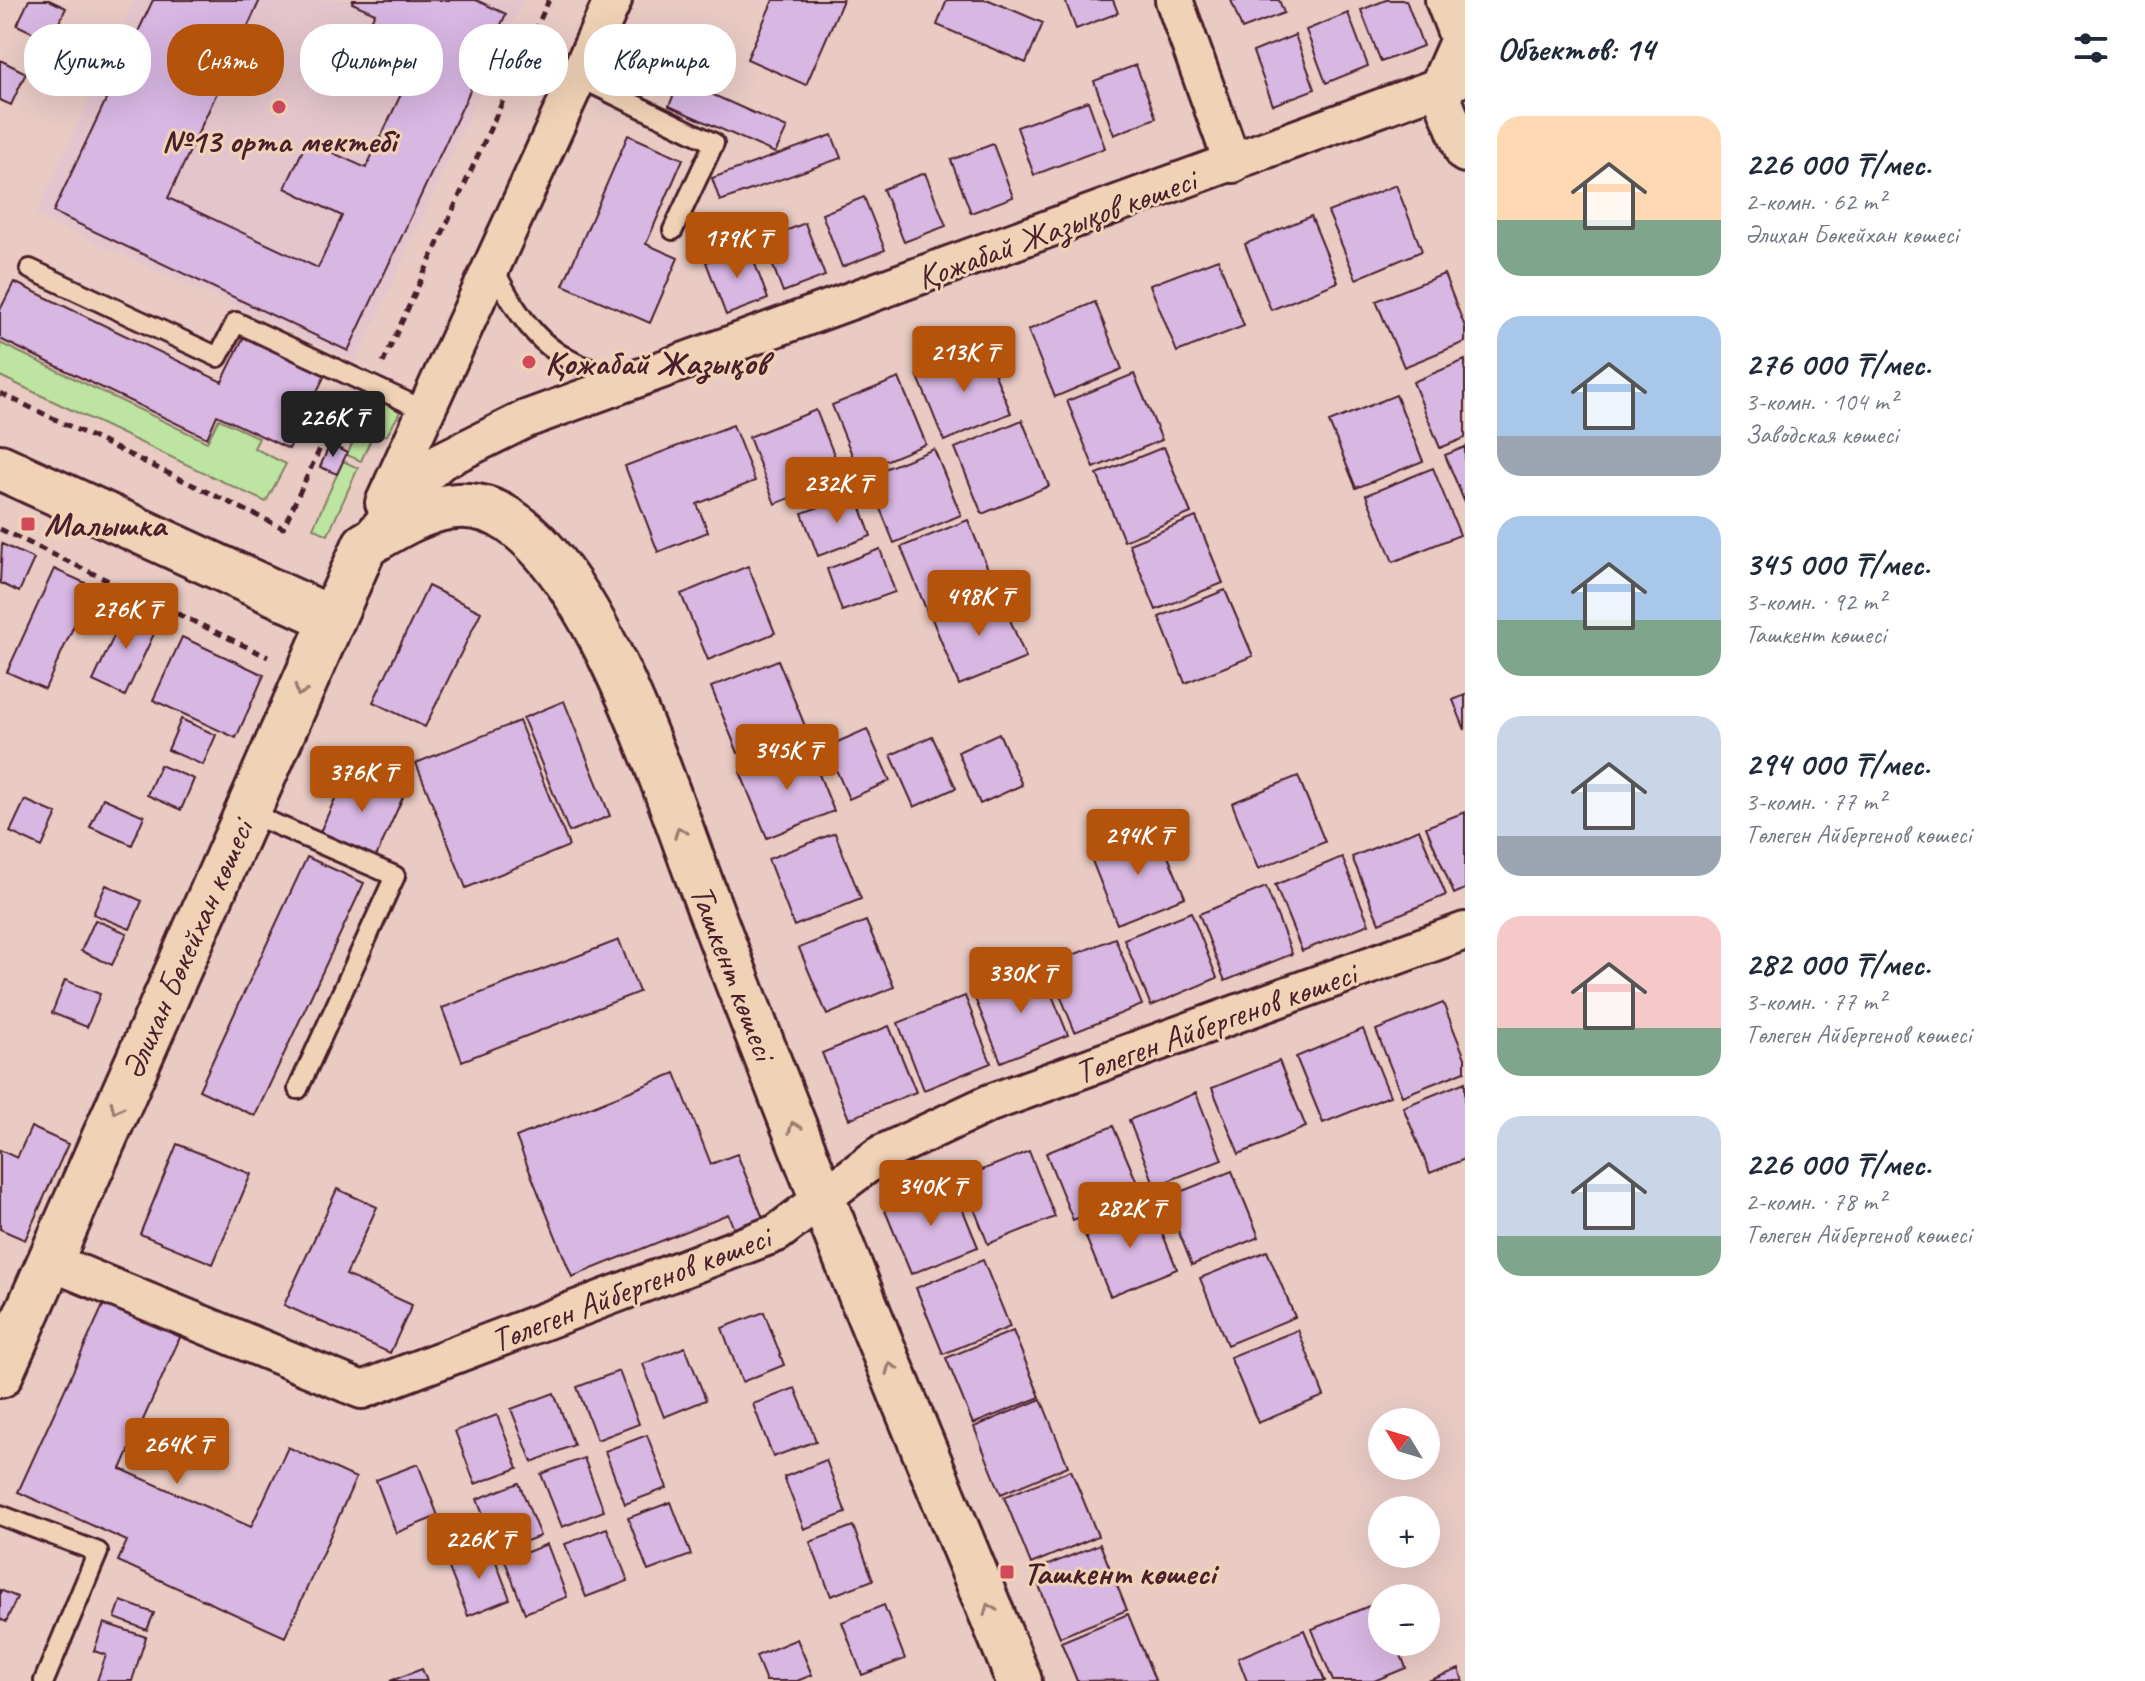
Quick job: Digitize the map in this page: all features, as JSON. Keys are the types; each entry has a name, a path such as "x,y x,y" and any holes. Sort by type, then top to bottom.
{"main road":[{"path":"0,467 332,619"},
{"name":"Ташкент көшесі","path":"365,545 431,509 478,506 496,512 527,534 568,580 627,694 822,1199 1019,1681"},
{"name":"Әлихан Бөкейхан көшесі","path":"0,1375 12,1310 49,1261 365,545"}],"street":[{"name":"Әлихан Бөкейхан көшесі","path":"365,545 613,0"},
{"path":"1174,0 1233,164"},
{"path":"1444,0 1459,39 1452,82 1465,154"},
{"name":"Қожабай Жазықов көшесі","path":"365,545 412,487 441,461 526,419 1452,82"},
{"name":"Төлеген Айбергенов көшесі","path":"49,1261 362,1390 777,1233 891,1149 990,1103 1465,931"}],"lane":[{"path":"578,77 714,143 673,230"},
{"path":"492,265 524,324 544,345 590,371 634,380"},
{"path":"30,269 218,357 236,322 426,411"},
{"path":"247,812 395,876 298,1089"},
{"path":"0,1515 98,1552 44,1681"}],"path":[{"path":"372,386 549,0"},
{"path":"0,393 283,528 353,377"},
{"path":"0,529 268,657"}],"shaded area":[{"name":"№13 орта мектебі","path":"135,0 523,0 512,24 459,24 459,96 479,96 356,362 36,215 91,96 151,96 151,24 124,24"}],"green space":[{"path":"0,343 207,442 219,419 259,438 254,448 286,464 266,502 0,376"},
{"path":"374,396 400,412 387,435 372,437 361,461 347,455"},
{"path":"343,461 358,468 328,535 313,528"}],"building":[{"path":"29,0 49,0 66,8 58,24 24,24 24,28 17,25"},
{"path":"153,0 260,0 249,24 167,24 167,96 215,96 168,198 318,268 342,216 285,188 307,141 366,168 400,96 443,96 443,24 370,24 375,13 352,3 353,0 476,0 506,14 501,24 459,24 459,96 468,96 348,351 53,212 108,96 151,96 151,24 142,24"},
{"path":"773,0 843,0 806,85 747,59"},
{"path":"947,0 989,0 1043,23 1026,63 937,25"},
{"path":"1065,0 1113,0 1118,13 1076,29"},
{"path":"1231,0 1279,0 1284,13 1242,29"},
{"path":"1386,0 1406,0 1423,46 1381,62 1361,10"},
{"path":"1348,13 1368,66 1326,83 1306,30"},
{"path":"1295,35 1315,89 1273,105 1253,52"},
{"path":"0,60 24,72 24,77 11,105 0,100"},
{"path":"1136,65 1156,118 1114,135 1094,81"},
{"path":"673,96 716,96 787,128 775,153 669,106"},
{"path":"1088,101 1105,148 1034,175 1017,127"},
{"path":"628,135 683,159 646,244 678,258 650,323 563,285"},
{"path":"832,135 841,158 720,201 712,178"},
{"path":"993,144 1013,197 971,213 951,160"},
{"path":"925,173 946,226 904,242 883,189"},
{"path":"1396,185 1422,251 1356,279 1328,212"},
{"path":"864,197 885,250 842,267 822,214"},
{"path":"1311,216 1338,282 1271,310 1245,244"},
{"path":"805,223 825,276 783,292 763,240"},
{"path":"748,245 768,299 726,315 706,262"},
{"path":"1218,259 1244,326 1177,352 1150,285"},
{"path":"1444,274 1465,327 1465,342 1404,367 1376,301"},
{"path":"14,282 222,382 244,336 325,375 289,449 217,415 207,438 0,339 0,310"},
{"path":"1095,302 1122,369 1055,397 1028,330"},
{"path":"983,346 1011,413 944,441 917,374"},
{"path":"1465,360 1465,438 1440,448 1413,382"},
{"path":"1134,374 1162,440 1094,468 1067,401"},
{"path":"899,378 926,444 859,472 832,405"},
{"path":"1396,395 1423,461 1356,488 1329,422"},
{"path":"816,410 843,477 775,504 749,437"},
{"path":"1022,420 1049,486 982,514 955,448"},
{"path":"733,425 755,481 697,504 708,532 658,552 625,466"},
{"path":"330,444 347,453 337,474 320,467"},
{"path":"1164,447 1191,513 1124,541 1097,474"},
{"path":"1465,447 1465,503 1445,455"},
{"path":"934,449 961,515 894,543 867,476"},
{"path":"1433,468 1460,535 1393,562 1366,495"},
{"path":"856,494 871,536 818,556 802,513"},
{"path":"1196,517 1223,583 1156,610 1129,544"},
{"path":"968,520 995,586 928,614 901,547"},
{"path":"2,544 34,559 19,592 0,583"},
{"path":"880,549 895,592 842,611 827,569"},
{"path":"748,566 775,633 708,660 681,594"},
{"path":"54,569 92,586 45,689 7,672"},
{"path":"428,586 481,612 425,727 373,702"},
{"path":"1225,590 1253,656 1185,683 1159,617"},
{"path":"998,591 1026,658 959,685 932,619"},
{"path":"128,606 160,621 125,696 93,681"},
{"path":"182,637 264,675 236,738 153,700"},
{"path":"778,660 805,726 738,753 711,687"},
{"path":"1465,695 1465,730 1453,700"},
{"path":"564,701 610,816 569,832 523,718"},
{"path":"181,719 216,735 203,765 168,750"},
{"path":"519,721 569,846 466,888 416,763"},
{"path":"867,729 890,781 849,799 826,747"},
{"path":"999,733 1022,785 980,804 958,752"},
{"path":"932,736 956,788 914,807 891,755"},
{"path":"807,745 834,811 767,838 740,772"},
{"path":"160,765 194,779 181,810 147,795"},
{"path":"347,772 403,797 376,857 320,832"},
{"path":"1298,776 1325,842 1258,869 1232,803"},
{"path":"103,798 144,816 132,845 90,827"},
{"path":"25,800 57,814 42,847 10,832"},
{"path":"1465,812 1465,889 1454,894 1426,827"},
{"path":"1419,829 1446,895 1379,923 1352,857"},
{"path":"1157,830 1185,897 1117,924 1091,858"},
{"path":"835,833 861,899 794,926 768,859"},
{"path":"307,857 364,883 255,1116 199,1090"},
{"path":"1342,857 1369,924 1302,951 1275,885"},
{"path":"106,885 142,901 130,929 93,914"},
{"path":"1266,887 1292,954 1225,981 1199,914"},
{"path":"1191,912 1217,978 1151,1006 1124,939"},
{"path":"95,920 127,933 112,965 81,951"},
{"path":"866,921 894,987 827,1015 799,948"},
{"path":"1115,938 1142,1005 1075,1032 1048,965"},
{"path":"619,940 639,992 462,1061 442,1008"},
{"path":"1041,968 1068,1035 1001,1062 974,996"},
{"path":"65,980 100,994 87,1027 52,1013"},
{"path":"965,996 991,1063 924,1090 898,1023"},
{"path":"1443,1003 1465,1058 1465,1071 1402,1096 1376,1030"},
{"path":"889,1026 916,1092 849,1119 822,1053"},
{"path":"1363,1029 1390,1096 1323,1123 1296,1057"},
{"path":"1279,1061 1306,1127 1239,1154 1212,1088"},
{"path":"675,1073 711,1164 737,1154 763,1218 734,1229 728,1214 572,1277 516,1137"},
{"path":"1465,1082 1465,1159 1430,1173 1403,1107"},
{"path":"1196,1093 1222,1160 1155,1186 1129,1120"},
{"path":"1113,1126 1141,1192 1073,1220 1046,1153"},
{"path":"31,1127 68,1144 25,1240 0,1229 0,1150 17,1158"},
{"path":"177,1144 251,1174 213,1264 140,1234"},
{"path":"1029,1151 1055,1217 988,1244 962,1178"},
{"path":"1232,1171 1259,1237 1192,1265 1165,1198"},
{"path":"951,1181 978,1247 911,1274 884,1208"},
{"path":"337,1189 377,1207 346,1275 412,1305 390,1353 284,1305"},
{"path":"1150,1203 1177,1269 1110,1296 1083,1230"},
{"path":"1267,1251 1295,1317 1227,1345 1200,1278"},
{"path":"983,1260 1010,1327 943,1354 916,1288"},
{"path":"106,1299 182,1333 121,1469 251,1527 288,1447 356,1478 285,1637 118,1561 127,1541 18,1492"},
{"path":"764,1312 784,1365 742,1382 722,1328"},
{"path":"1298,1330 1324,1396 1258,1423 1230,1357"},
{"path":"1013,1331 1040,1397 973,1424 946,1358"},
{"path":"685,1347 706,1400 664,1417 643,1364"},
{"path":"619,1371 639,1424 597,1440 577,1387"},
{"path":"795,1388 816,1441 773,1457 753,1404"},
{"path":"554,1393 574,1445 532,1462 511,1409"},
{"path":"1041,1399 1068,1466 1001,1494 974,1427"},
{"path":"497,1415 518,1468 475,1484 455,1431"},
{"path":"647,1435 667,1488 625,1504 605,1451"},
{"path":"584,1458 604,1511 562,1527 541,1474"},
{"path":"826,1460 846,1513 804,1529 784,1477"},
{"path":"418,1464 438,1516 396,1533 376,1480"},
{"path":"1071,1470 1098,1536 1031,1564 1004,1497"},
{"path":"519,1483 540,1536 497,1552 477,1499"},
{"path":"671,1502 691,1555 648,1571 628,1518"},
{"path":"853,1526 873,1580 831,1596 810,1542"},
{"path":"607,1528 628,1581 586,1597 565,1544"},
{"path":"547,1544 567,1597 525,1613 505,1561"},
{"path":"1100,1544 1127,1610 1060,1637 1033,1571"},
{"path":"490,1546 510,1599 468,1616 447,1563"},
{"path":"0,1590 17,1597 6,1622 0,1619"},
{"path":"121,1601 154,1613 147,1630 115,1618"},
{"path":"884,1605 905,1659 862,1675 842,1622"},
{"path":"1368,1606 1368,1656 1401,1656 1406,1668 1374,1681 1333,1681 1312,1629"},
{"path":"1128,1614 1155,1680 1077,1681 1061,1642"},
{"path":"104,1623 146,1637 132,1681 97,1681 106,1655 94,1651"},
{"path":"1304,1630 1325,1681 1247,1681 1238,1658"},
{"path":"797,1639 812,1675 797,1681 766,1681 756,1656"},
{"path":"422,1669 427,1681 390,1681"},
{"path":"1459,1669 1463,1681 1428,1681"}],"place":[{"name":"№13 орта мектебі","path":"279,107"},
{"name":"Қожабай Жазықов","path":"529,362"},
{"name":"Малышка","path":"28,524"},
{"name":"Ташкент көшесі","path":"1007,1572"}]}
